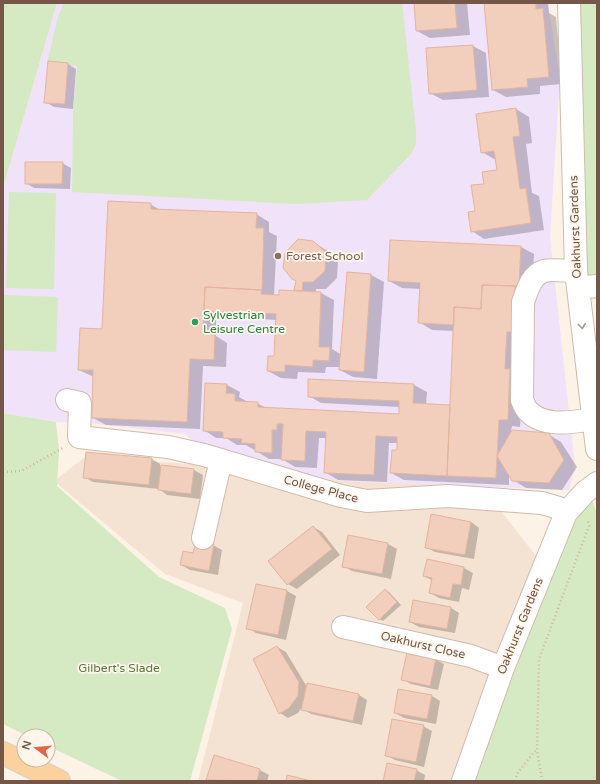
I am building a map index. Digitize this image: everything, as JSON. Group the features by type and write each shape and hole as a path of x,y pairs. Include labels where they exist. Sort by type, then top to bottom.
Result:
{"main road":[{"path":"3,753 59,781"}],"street":[{"name":"Oakhurst Gardens","path":"569,3 584,281 597,449"},
{"path":"584,281 544,271 535,277 528,288 523,302 522,400 527,410 538,419 553,422 571,422 594,419"},
{"path":"67,400 80,403 81,438"},
{"name":"College Place","path":"81,438 168,447 221,460 341,496 367,501 448,496 542,503 559,508 566,514"},
{"path":"203,538 221,460"},
{"name":"Oakhurst Gardens","path":"463,781 503,668 566,514 591,488"},
{"name":"Oakhurst Close","path":"342,627 471,656 503,668"}],"path":[{"path":"3,472 21,471 70,444 78,446 81,438"},
{"path":"542,781 537,750 539,659 588,526 591,488"},
{"path":"515,781 518,772 537,750"}],"shaded area":[{"name":"Forest School","path":"57,3 548,3 560,77 550,237 575,468 569,490 342,481 268,469 194,442 185,434 89,423 56,422 3,413 3,188"},
{"path":"85,457 268,469 342,481 481,486 549,572 474,781 198,781 243,603 165,574 54,481"}],"green space":[{"path":"3,3 57,3 3,188"},
{"path":"64,3 402,3 416,131 416,144 411,154 367,200 297,204 72,192 73,115 77,66 47,63 58,17"},
{"path":"569,3 597,3 597,286 578,288"},
{"path":"9,192 56,193 54,289 6,288"},
{"path":"3,295 58,297 56,352 3,350"},
{"name":"Gilbert's Slade","path":"3,413 56,422 59,451 57,486 159,577 225,608 232,629 190,781 122,781 56,750 56,728 16,728 16,730 3,724"},
{"path":"591,498 597,513 597,781 474,781 486,740 573,523"}],"building":[{"path":"414,3 455,3 457,28 416,31"},
{"path":"484,3 536,3 536,9 543,8 549,77 527,79 528,87 492,90"},
{"path":"473,45 477,90 429,94 426,48"},
{"path":"48,61 68,63 65,104 44,103"},
{"path":"516,108 520,136 513,137 520,189 526,188 531,223 471,232 468,212 475,211 471,185 484,184 482,172 497,170 494,151 481,153 476,114"},
{"path":"25,162 63,162 62,184 25,184"},
{"name":"Forest School","path":"108,201 151,203 151,209 257,213 256,228 264,228 262,290 205,287 203,334 215,335 214,360 190,359 187,422 92,418 93,370 78,370 80,328 102,329"},
{"path":"298,239 313,241 326,252 325,271 313,282 303,282 302,291 294,290 296,281 292,279 283,268 285,253"},
{"path":"390,240 521,246 519,286 482,285 481,309 454,307 454,325 418,323 420,283 388,281"},
{"path":"347,272 371,274 364,372 339,370"},
{"path":"482,285 515,286 513,332 507,332 505,369 510,369 508,420 499,420 496,478 447,476 454,307 481,309"},
{"path":"205,287 262,290 261,294 279,295 279,290 321,292 319,347 330,347 329,361 313,360 313,367 285,365 285,372 267,371 268,356 274,356 276,314 204,311"},
{"path":"308,379 414,384 413,403 450,405 447,476 390,473 392,450 397,450 397,437 376,436 374,475 324,473 326,432 306,431 305,461 281,460 283,424 277,424 277,430 272,430 272,453 255,452 255,444 241,443 242,439 223,438 223,432 203,431 205,383 227,384 226,393 235,394 235,401 258,402 258,407 399,414 399,401 308,397"},
{"path":"512,430 549,433 564,460 549,483 512,481 497,456"},
{"path":"86,452 152,458 149,485 83,478"},
{"path":"161,465 194,469 191,494 158,490"},
{"path":"431,514 471,522 465,555 425,548"},
{"path":"313,526 332,549 287,585 268,561"},
{"path":"348,535 388,543 382,574 342,567"},
{"path":"196,541 214,544 209,571 180,565 183,551 193,553"},
{"path":"427,559 464,567 461,585 453,584 450,598 429,593 432,578 423,576"},
{"path":"256,584 287,590 278,635 246,629"},
{"path":"385,589 397,602 379,620 366,607"},
{"path":"413,600 451,607 447,629 409,622"},
{"path":"277,646 299,682 298,696 289,708 279,714 253,659"},
{"path":"407,652 436,658 430,686 401,680"},
{"path":"307,683 359,694 353,721 301,710"},
{"path":"398,689 432,695 427,719 394,713"},
{"path":"392,719 424,725 416,762 385,756"},
{"path":"214,755 260,769 257,781 206,780"},
{"path":"387,763 417,769 414,781 383,781"},
{"path":"287,775 311,781 286,781"}],"place":[{"name":"Forest School","path":"278,256"},
{"name":"Sylvestrian Leisure Centre","path":"195,322"}]}
